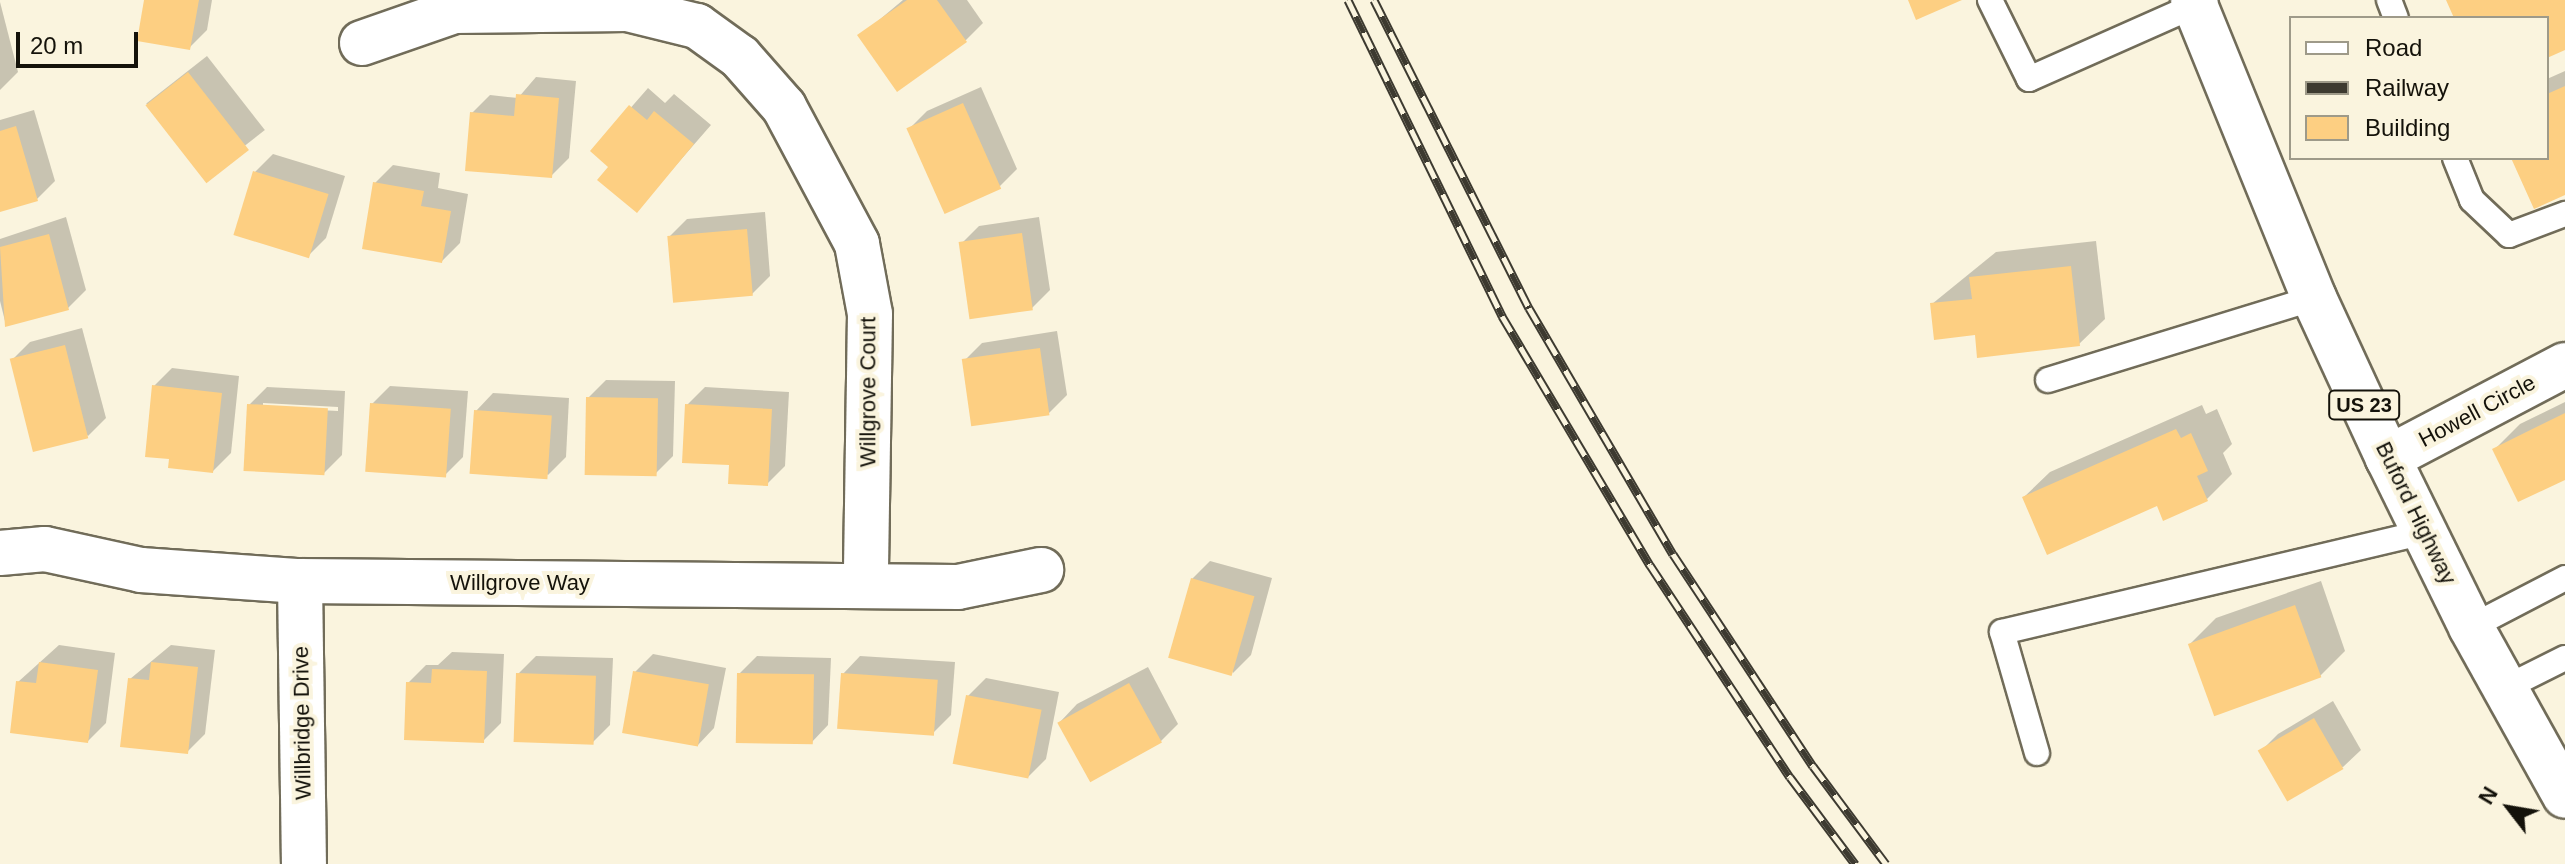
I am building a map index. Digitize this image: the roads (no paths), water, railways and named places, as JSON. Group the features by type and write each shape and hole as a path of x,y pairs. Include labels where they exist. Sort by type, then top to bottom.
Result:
{"street":[{"name":"Buford Highway","path":"2198,2 2314,298 2471,627 2565,796"},
{"name":"Willgrove Court","path":"362,43 454,11 627,9 697,26 740,57 784,107 857,244 870,314 866,583"},
{"name":"Howell Circle","path":"2388,458 2565,365"},
{"name":"Willgrove Way","path":"0,553 45,549 141,570 300,581 866,583 958,587 1041,570"},
{"name":"Willbridge Drive","path":"300,581 304,864"}],"lane":[{"path":"1990,0 2029,79 2198,2"},
{"path":"2456,160 2472,200 2509,235 2565,214"},
{"path":"2048,380 2314,298"},
{"path":"2037,753 2002,632 2425,532"},
{"path":"2471,627 2565,578"},
{"path":"2505,688 2565,658"}],"railway":[{"path":"1348,0 1502,316 1650,565 1790,777 1855,864"},
{"path":"1374,0 1529,308 1673,554 1813,766 1886,864"}]}
